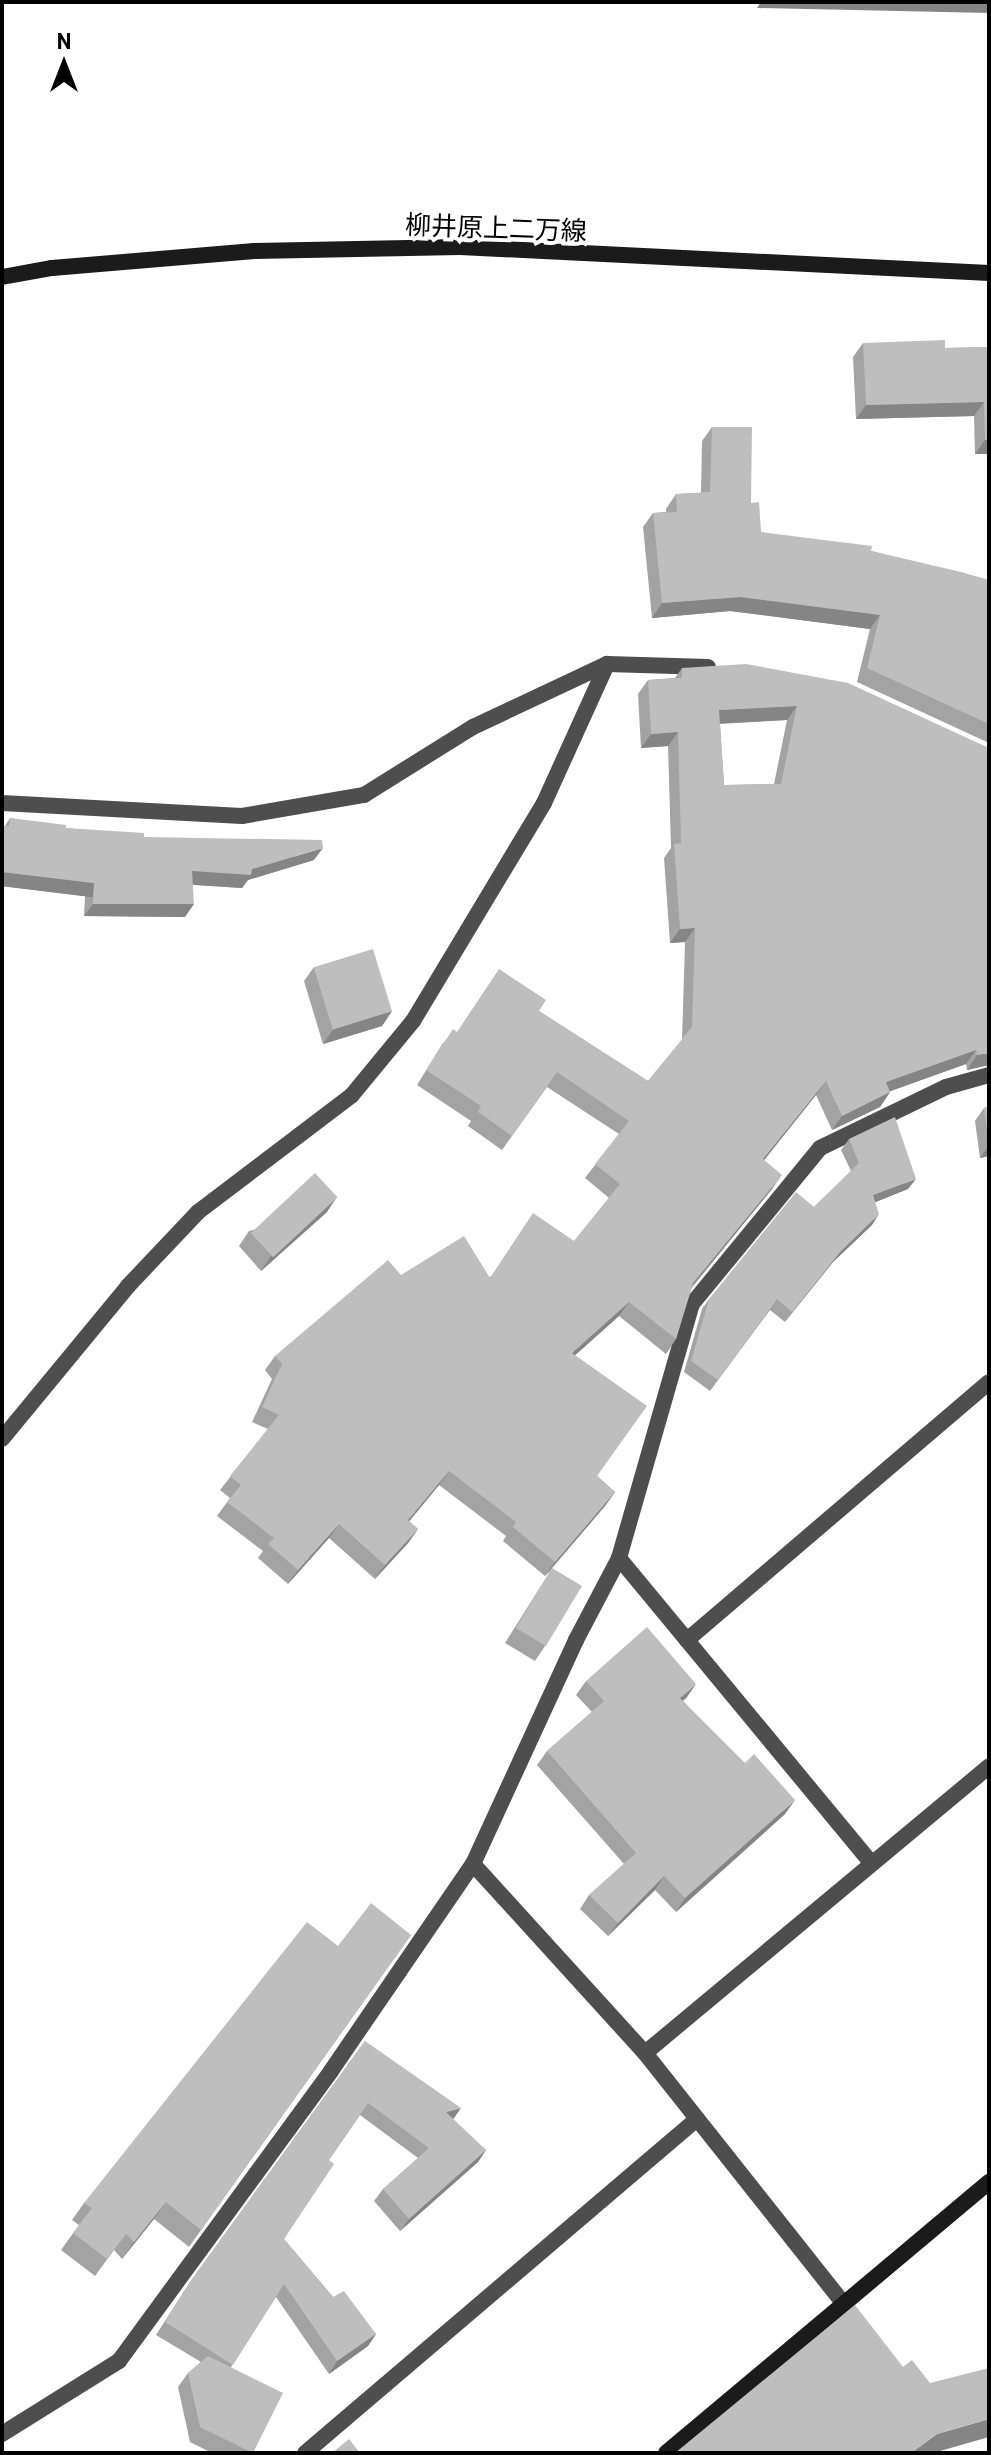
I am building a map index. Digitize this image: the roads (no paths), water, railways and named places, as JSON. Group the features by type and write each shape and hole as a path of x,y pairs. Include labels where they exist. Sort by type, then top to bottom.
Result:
{"main road":[{"name":"柳井原上二万線","path":"2,277 52,268 254,251 460,247 989,273"},
{"path":"666,2453 989,2182"}],"street":[{"path":"2,1439 128,1286 198,1212 352,1095 413,1021 544,803 607,664"},
{"path":"2,803 242,816 364,795 473,727 607,664 718,667"},
{"path":"2,2434 119,2361 331,2071 473,1864 576,1640 619,1558 692,1304 820,1148 946,1087 989,1075"},
{"path":"687,1640 989,1382"},
{"path":"619,1558 871,1863"},
{"path":"645,2053 989,1766"},
{"path":"473,1864 645,2053 844,2304"},
{"path":"305,2453 697,2119"}]}
